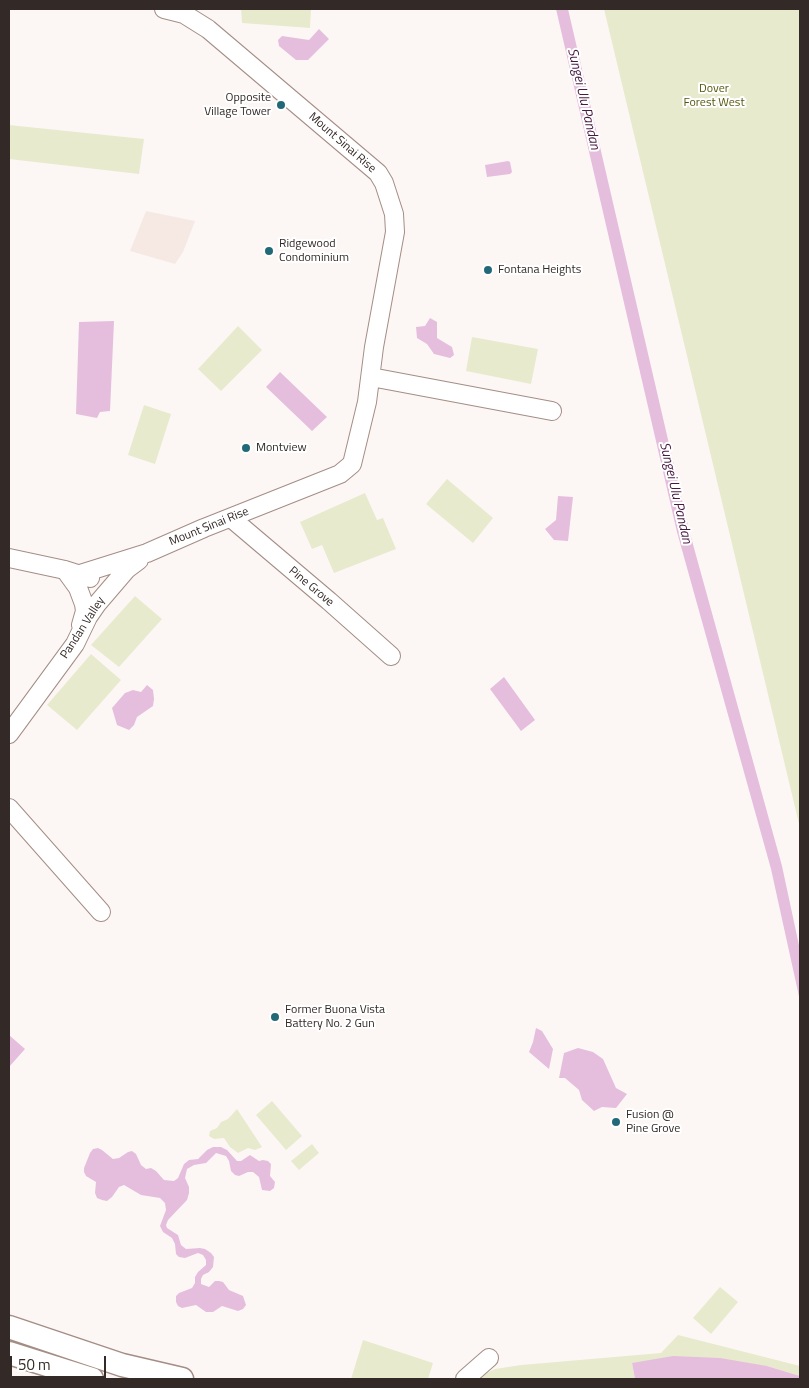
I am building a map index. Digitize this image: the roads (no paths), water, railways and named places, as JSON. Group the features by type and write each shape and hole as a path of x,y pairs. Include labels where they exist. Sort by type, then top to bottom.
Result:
{"main road":[{"path":"9,1327 122,1365 182,1379"},
{"path":"9,1353 92,1379"}],"street":[{"name":"Mount Sinai Rise","path":"147,553 204,528 340,474 352,464 371,377 395,232 394,214 384,184 378,173 208,29 184,14 164,9"},
{"path":"371,377 552,411"},
{"name":"Pine Grove","path":"231,518 391,656"},
{"path":"73,572 147,553"},
{"name":"Pandan Valley","path":"9,734 75,644 88,617 112,584 126,569 147,553"},
{"path":"9,558 73,572 112,584"},
{"path":"73,572 85,611 75,644"},
{"path":"9,808 102,912"},
{"path":"465,1379 489,1358"}],"water":[{"name":"Sungei Ulu Pandan","path":"556,9 568,9 689,530 782,866 800,950 800,1001 771,869 677,532"},
{"path":"319,29 329,39 308,60 296,60 279,46 278,40 282,36 309,40"},
{"path":"510,162 512,172 510,174 487,177 485,165"},
{"path":"430,318 437,322 437,338 452,347 454,355 450,358 434,354 427,344 417,338 416,327 425,326"},
{"path":"114,321 110,411 100,412 97,418 76,414 79,322"},
{"path":"280,372 327,417 312,431 266,387"},
{"path":"558,496 573,497 568,541 554,540 545,529 556,520"},
{"path":"504,677 535,720 521,731 490,689"},
{"path":"147,685 153,690 153,706 137,717 134,725 129,730 117,725 112,708 125,693 133,690 141,692"},
{"path":"536,1028 542,1031 553,1049 549,1069 529,1052"},
{"path":"9,1035 25,1049 9,1067"},
{"path":"578,1048 593,1052 603,1059 616,1088 627,1094 616,1108 602,1107 594,1111 582,1100 579,1090 565,1078 559,1078 564,1053"},
{"path":"213,1147 221,1147 227,1150 237,1161 241,1161 250,1155 259,1161 268,1161 271,1164 270,1176 275,1182 274,1188 270,1191 262,1190 259,1177 253,1172 239,1176 235,1175 231,1171 226,1156 216,1153 206,1163 194,1165 187,1169 185,1178 189,1187 189,1193 187,1200 168,1220 166,1225 167,1228 178,1235 181,1245 186,1249 200,1248 211,1253 214,1257 213,1267 203,1275 201,1284 209,1287 215,1281 223,1282 229,1290 243,1296 246,1305 238,1311 222,1306 213,1312 206,1312 196,1305 182,1308 178,1306 176,1296 192,1288 198,1272 206,1265 203,1255 198,1253 185,1258 179,1257 176,1254 172,1238 163,1232 160,1226 166,1210 165,1203 160,1198 141,1195 124,1185 119,1187 107,1201 102,1200 97,1198 95,1193 96,1182 86,1176 84,1172 93,1149 98,1148 102,1150 113,1159 132,1151 146,1169 151,1168 156,1171 164,1180 174,1181 178,1178 184,1164 189,1160 198,1159"},
{"path":"673,1356 720,1358 767,1366 800,1376 800,1379 635,1379 632,1363"}],"place":[{"name":"Opposite Village Tower","path":"281,105"},
{"name":"Ridgewood Condominium","path":"269,251"},
{"name":"Fontana Heights","path":"488,270"},
{"name":"Montview","path":"246,448"},
{"name":"Former Buona Vista Battery No. 2 Gun","path":"275,1017"},
{"name":"Fusion @ Pine Grove","path":"616,1122"}],"park label":[{"name":"Dover Forest West","path":"714,96"}]}
